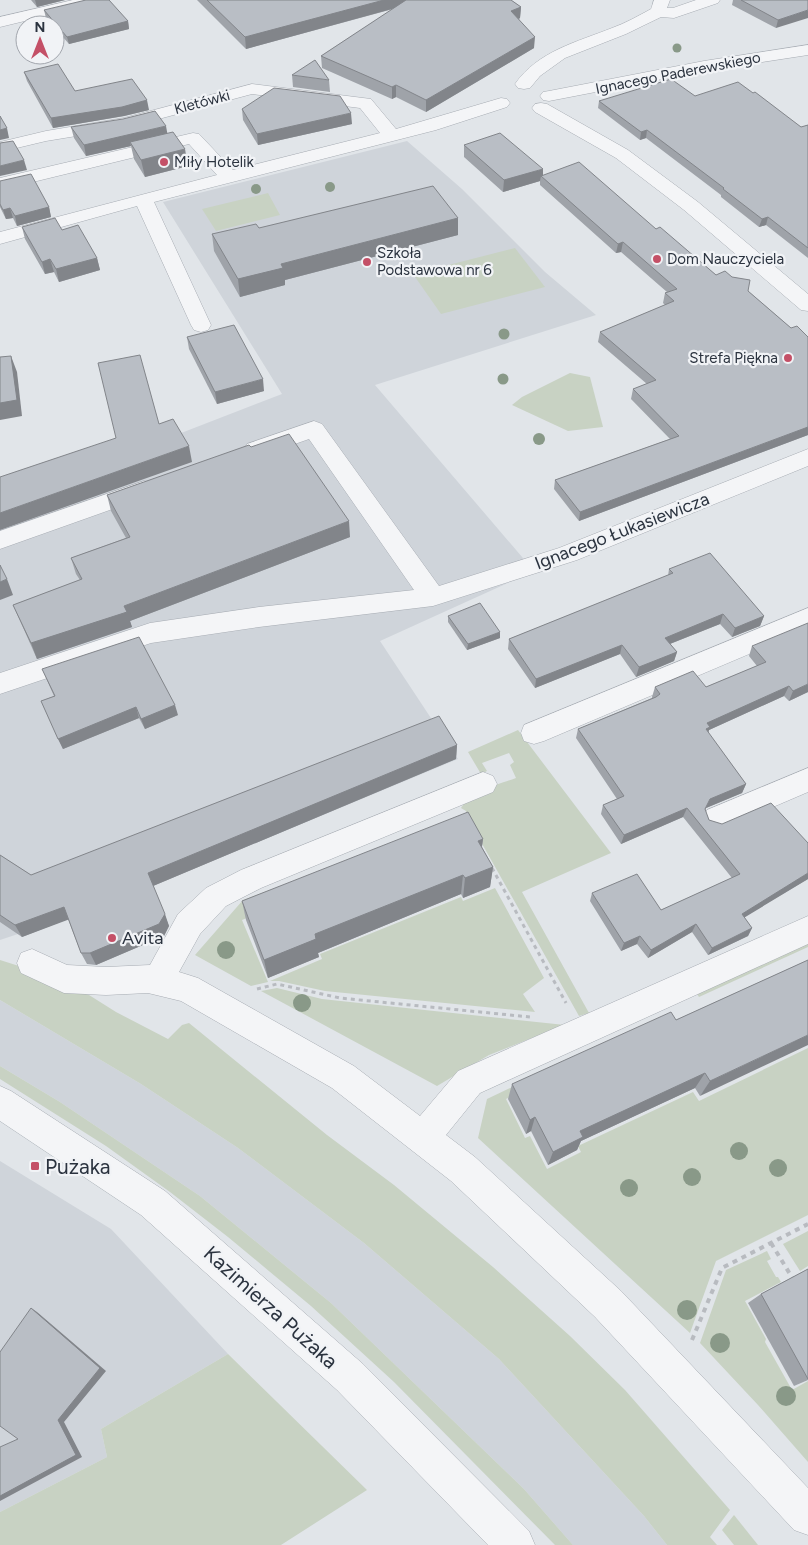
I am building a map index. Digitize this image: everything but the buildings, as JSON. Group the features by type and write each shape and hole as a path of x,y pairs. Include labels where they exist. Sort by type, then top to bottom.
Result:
{"street":[{"path":"0,22 93,0"},
{"path":"521,98 534,72 554,58 634,25 660,6 674,13 712,0"},
{"name":"Ignacego Paderewskiego","path":"521,98 808,50"},
{"name":"Kletówki","path":"0,147 46,136 125,123 252,89 365,103 392,136"},
{"path":"0,238 143,199 392,136 521,98 622,154 691,206 808,305"},
{"path":"0,184 193,138 229,177"},
{"path":"143,199 200,325"},
{"path":"231,458 314,429 433,598"},
{"name":"Ignacego Łukasiewicza","path":"0,684 150,633 259,617 433,598 568,554 808,457"},
{"path":"0,540 166,481"},
{"path":"534,732 808,618"},
{"path":"717,819 808,780"},
{"path":"157,981 189,924 216,897 251,879 483,784"},
{"path":"423,1138 469,1082 808,930"},
{"path":"32,964 64,979 106,981 148,979 187,988 343,1077 463,1169 608,1304 808,1516"},
{"name":"Kazimierza Pużaka","path":"0,1102 153,1203 350,1377 515,1545"}],"path":[{"path":"490,864 571,1012"},
{"path":"250,992 260,987 277,984 340,998 532,1018"},
{"path":"689,1347 722,1268 808,1224"},
{"path":"771,1243 793,1279"}],"shaded area":[{"path":"407,141 462,189 545,272 596,315 375,385 534,571 380,641 458,759 111,903 0,940 0,494 176,435 282,394 163,202"},
{"path":"0,1000 141,1084 238,1148 364,1243 499,1359 644,1516 667,1545 573,1545 524,1489 331,1303 200,1196 60,1102 0,1066"},
{"path":"0,1161 111,1229 228,1354 101,1429 107,1457 0,1512"}],"green space":[{"path":"268,193 280,215 216,231 202,209"},
{"path":"515,248 545,287 441,314 413,274"},
{"path":"570,373 590,377 603,427 568,431 512,405 522,397"},
{"path":"518,730 611,853 522,892 589,1013 579,1016 467,817 466,811 461,808 479,792 516,778 510,765 514,762 509,753 482,763 487,771 481,774 468,752"},
{"path":"495,888 544,978 523,994 535,1012 325,991 279,981 270,981 322,959 320,954 461,897 463,901"},
{"path":"270,890 276,906 242,920 268,982 251,986 195,955 243,900"},
{"path":"808,934 808,947 699,997 693,988"},
{"path":"0,960 22,967 45,979 89,995 116,1012 168,1039 182,1025 189,1023 327,1135 394,1185 493,1267 570,1336 625,1390 730,1510 710,1537 717,1545 667,1545 644,1516 499,1359 364,1243 238,1148 141,1084 0,1000"},
{"path":"277,988 322,999 565,1025 489,1055 437,1086 261,991"},
{"path":"808,1048 808,1215 716,1261 690,1333 478,1138 487,1099 537,1075 540,1083 506,1099 525,1138 530,1136 547,1169 581,1152 578,1146 693,1092 699,1101"},
{"path":"0,1066 60,1102 200,1196 331,1303 524,1489 573,1545 555,1545 394,1382 311,1306 170,1192 106,1146 0,1079"},
{"path":"808,1231 808,1266 800,1271 783,1244"},
{"path":"767,1251 771,1259 767,1261 781,1282 745,1301 792,1390 808,1381 808,1462 700,1343 726,1270"},
{"path":"228,1354 367,1490 281,1545 0,1545 0,1512 107,1457 101,1429"},
{"path":"734,1515 758,1545 734,1545 722,1530"}],"place":[{"name":"Miły Hotelik","path":"164,162"},
{"name":"Dom Nauczyciela","path":"657,259"},
{"name":"Szkoła Podstawowa nr 6","path":"367,262"},
{"name":"Strefa Piękna","path":"788,358"},
{"name":"Avita","path":"112,938"},
{"name":"Pużaka","path":"35,1166"}]}
